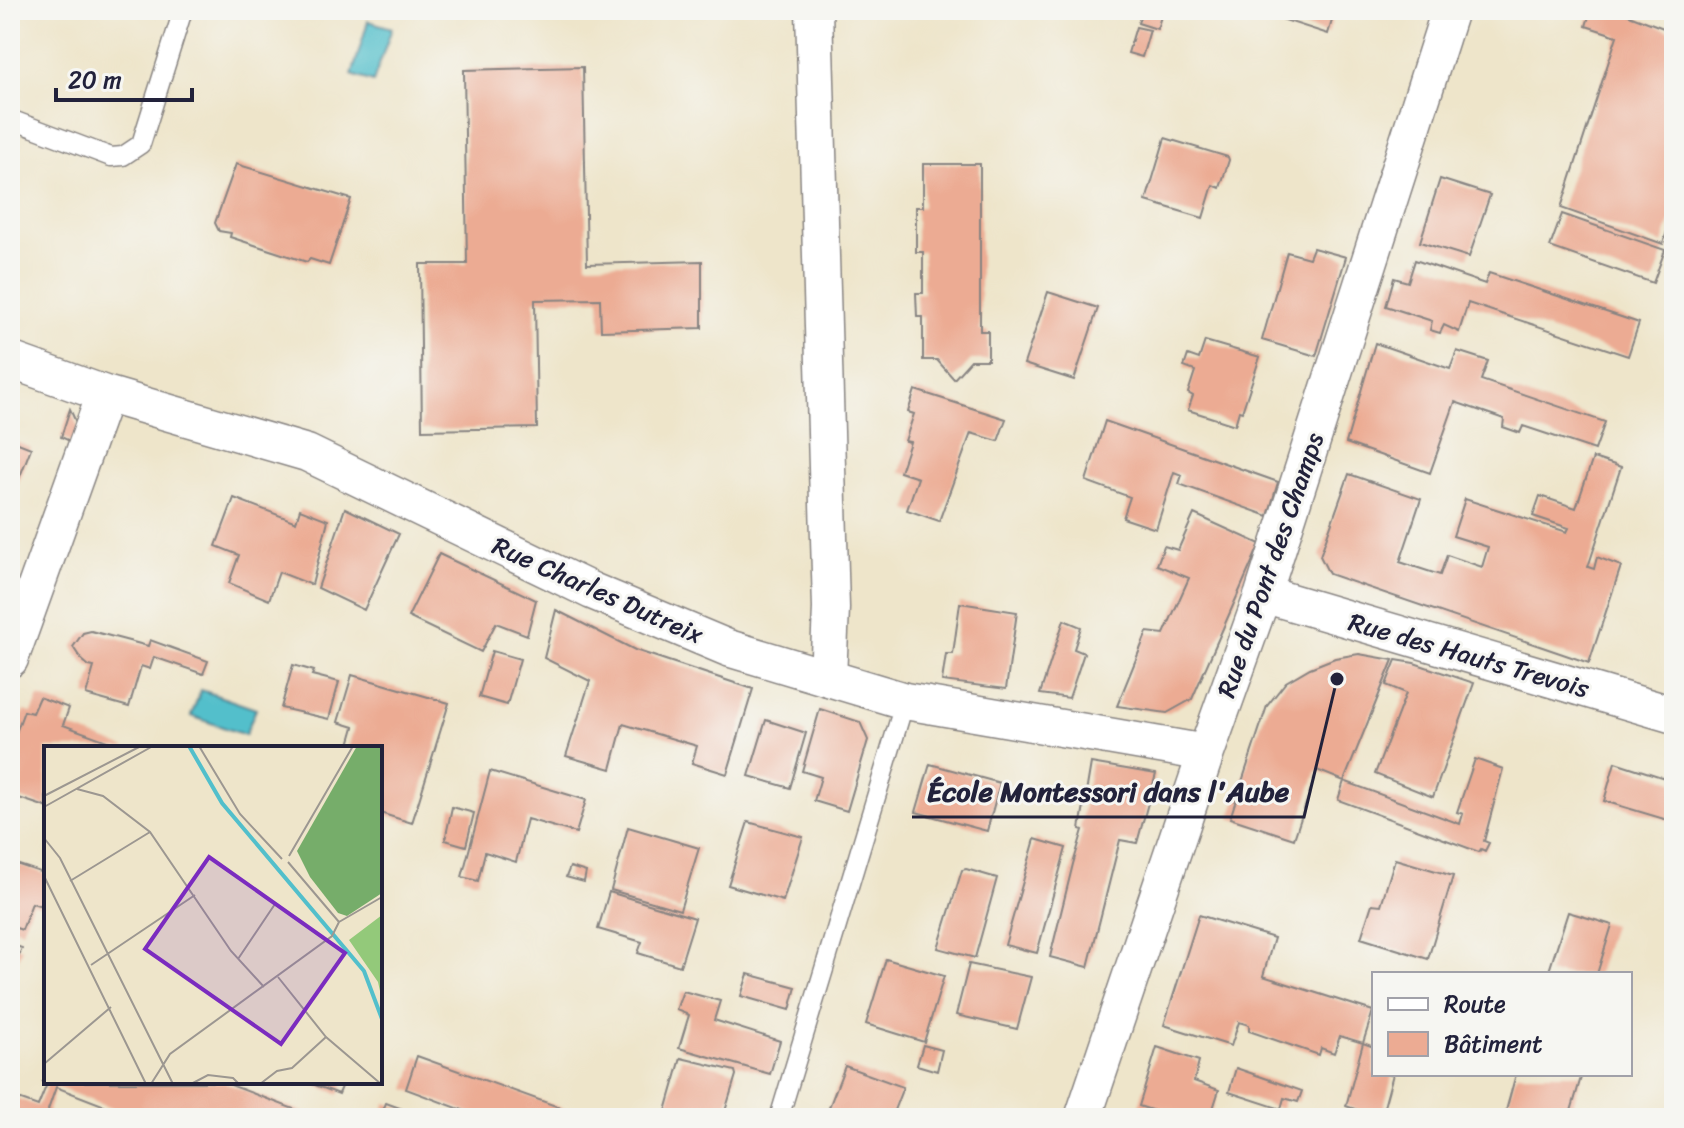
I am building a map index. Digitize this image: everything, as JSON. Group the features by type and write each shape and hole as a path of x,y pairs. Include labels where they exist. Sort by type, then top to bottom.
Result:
{"street":[{"path":"814,10 831,608 828,678"},
{"name":"Rue du Pont des Champs","path":"1083,1118 1263,594 1450,10"},
{"name":"Rue Charles Dutreix","path":"10,360 105,394 307,453 592,591 728,648 905,701 1206,753"},
{"path":"10,659 105,394"},
{"name":"Rue des Hauts Trevois","path":"1263,594 1674,715"}],"lane":[{"path":"10,119 111,157 123,156 141,144 183,10"},
{"path":"779,1118 905,701"}],"water":[{"path":"368,21 392,28 373,82 352,75"},
{"path":"201,690 256,709 245,735 191,716"}],"building":[{"path":"1142,10 1163,10 1157,29 1138,23"},
{"path":"1271,10 1335,10 1328,34 1269,15"},
{"path":"1591,10 1616,10 1674,32 1674,209 1663,244 1561,208 1617,36 1586,26"},
{"path":"1136,27 1150,30 1142,57 1128,53"},
{"path":"583,67 587,264 702,261 702,328 601,331 600,299 535,300 537,428 422,430 420,264 467,264 464,70"},
{"path":"1165,138 1228,157 1220,188 1213,185 1203,218 1146,201"},
{"path":"236,164 351,199 329,265 310,259 307,262 219,231 215,223"},
{"path":"923,164 980,164 980,331 988,331 988,360 971,360 954,379 937,360 923,360 923,317 917,317 916,293 923,293 923,252 916,252 916,207 923,207"},
{"path":"1440,179 1490,195 1469,257 1420,242"},
{"path":"1562,214 1665,250 1653,283 1550,247"},
{"path":"1313,248 1346,257 1316,356 1262,340 1287,252 1309,258"},
{"path":"1415,260 1485,284 1489,273 1639,323 1628,356 1468,303 1459,332 1444,325 1440,333 1430,330 1432,321 1386,306 1394,278 1408,282"},
{"path":"1048,292 1098,308 1074,380 1024,364"},
{"path":"1205,341 1260,357 1235,425 1188,410 1193,396 1188,393 1195,371 1184,367 1188,355 1199,359"},
{"path":"1375,343 1450,369 1457,351 1488,361 1481,380 1605,422 1595,450 1523,426 1520,433 1503,427 1504,419 1455,402 1430,473 1346,443"},
{"path":"915,390 1006,419 998,441 971,433 939,521 907,510 918,478 900,472 910,442 905,441 914,414 908,412"},
{"path":"70,409 79,429 74,443 61,437"},
{"path":"1105,421 1278,482 1268,516 1179,484 1182,475 1174,472 1156,529 1123,518 1130,497 1086,481"},
{"path":"13,441 31,448 10,502 10,448"},
{"path":"1593,458 1621,467 1588,567 1594,569 1597,557 1621,566 1589,663 1329,574 1320,556 1349,474 1421,499 1400,562 1440,575 1447,555 1482,567 1488,547 1453,536 1465,499 1567,532 1569,528 1533,516 1540,496 1576,508"},
{"path":"234,498 296,522 300,509 328,520 312,585 279,572 269,600 229,583 239,555 216,546"},
{"path":"345,508 399,534 364,610 318,588"},
{"path":"1194,514 1260,544 1192,699 1167,713 1117,706 1147,632 1164,634 1189,578 1157,565 1164,546 1178,550"},
{"path":"439,554 536,600 527,635 496,623 481,652 408,617"},
{"path":"960,603 1017,612 1006,689 942,681 946,654 953,654"},
{"path":"556,610 635,650 753,689 727,774 692,763 697,746 623,724 611,769 566,756 590,681 544,658"},
{"path":"1064,620 1081,627 1074,649 1084,653 1069,698 1040,694"},
{"path":"91,631 148,646 150,640 208,661 203,674 154,657 150,669 141,666 129,707 86,695 94,667 81,659 73,647 83,633"},
{"path":"492,651 520,659 507,705 479,697"},
{"path":"1359,654 1393,660 1344,781 1317,770 1294,839 1230,818 1267,706 1286,682 1310,668 1335,658"},
{"path":"1396,660 1474,683 1433,797 1375,774 1406,693 1386,685"},
{"path":"293,665 314,671 312,675 339,682 329,719 281,708"},
{"path":"352,675 449,703 412,823 382,814 382,746 349,746 354,727 338,722"},
{"path":"39,697 69,708 63,725 121,746 44,746 44,806 10,795 10,749 24,711 32,713"},
{"path":"820,709 860,722 868,740 847,811 814,801 821,777 802,771"},
{"path":"766,720 806,733 790,788 749,776"},
{"path":"1475,759 1503,769 1484,841 1489,843 1485,851 1481,849 1479,852 1338,800 1344,781 1460,824 1463,814 1457,812"},
{"path":"1615,762 1674,781 1674,822 1604,801"},
{"path":"1091,763 1156,774 1137,843 1120,840 1088,967 1050,957 1083,830 1080,829"},
{"path":"930,764 1000,783 987,831 916,812"},
{"path":"490,771 586,800 576,833 527,819 516,862 485,852 478,881 462,877"},
{"path":"452,807 474,813 466,846 445,840"},
{"path":"748,822 803,837 783,901 728,885"},
{"path":"628,827 699,848 680,910 611,890"},
{"path":"1035,839 1066,848 1037,953 1005,945"},
{"path":"1395,859 1453,876 1428,959 1361,938 1372,904 1381,905"},
{"path":"10,862 44,873 44,900 42,906 32,903 22,930 10,926"},
{"path":"570,867 586,872 584,882 566,877"},
{"path":"962,870 997,878 975,958 938,948"},
{"path":"609,892 695,918 680,966 638,953 642,942 598,929"},
{"path":"1568,912 1612,925 1598,972 1549,972"},
{"path":"1199,915 1274,938 1263,976 1372,1011 1363,1043 1340,1036 1334,1053 1321,1048 1319,1055 1249,1031 1249,1025 1239,1022 1231,1046 1164,1025"},
{"path":"10,944 22,948 10,978"},
{"path":"886,959 944,976 924,1042 866,1024"},
{"path":"969,964 1031,977 1017,1029 956,1015"},
{"path":"748,974 796,987 790,1010 741,996"},
{"path":"683,991 720,1001 714,1020 780,1041 770,1074 679,1048 689,1015 676,1010"},
{"path":"1363,1043 1372,1046 1372,1076 1392,1076 1381,1118 1346,1106"},
{"path":"923,1045 942,1050 937,1071 917,1065"},
{"path":"1157,1047 1199,1061 1194,1081 1219,1090 1210,1118 1176,1118 1139,1106"},
{"path":"417,1056 589,1118 484,1118 406,1089"},
{"path":"681,1058 735,1071 723,1118 664,1118"},
{"path":"845,1066 903,1087 891,1118 825,1118"},
{"path":"1236,1068 1302,1091 1298,1102 1284,1098 1281,1109 1229,1092"},
{"path":"1515,1076 1581,1076 1569,1118 1504,1118"},
{"path":"47,1084 228,1084 307,1114 306,1118 136,1118 56,1087 46,1118 10,1118 10,1096 38,1106"},
{"path":"312,1084 343,1084 339,1094"},
{"path":"386,1103 427,1118 380,1118"}],"place":[{"name":"École Montessori dans l'Aube","path":"1337,679"}]}
